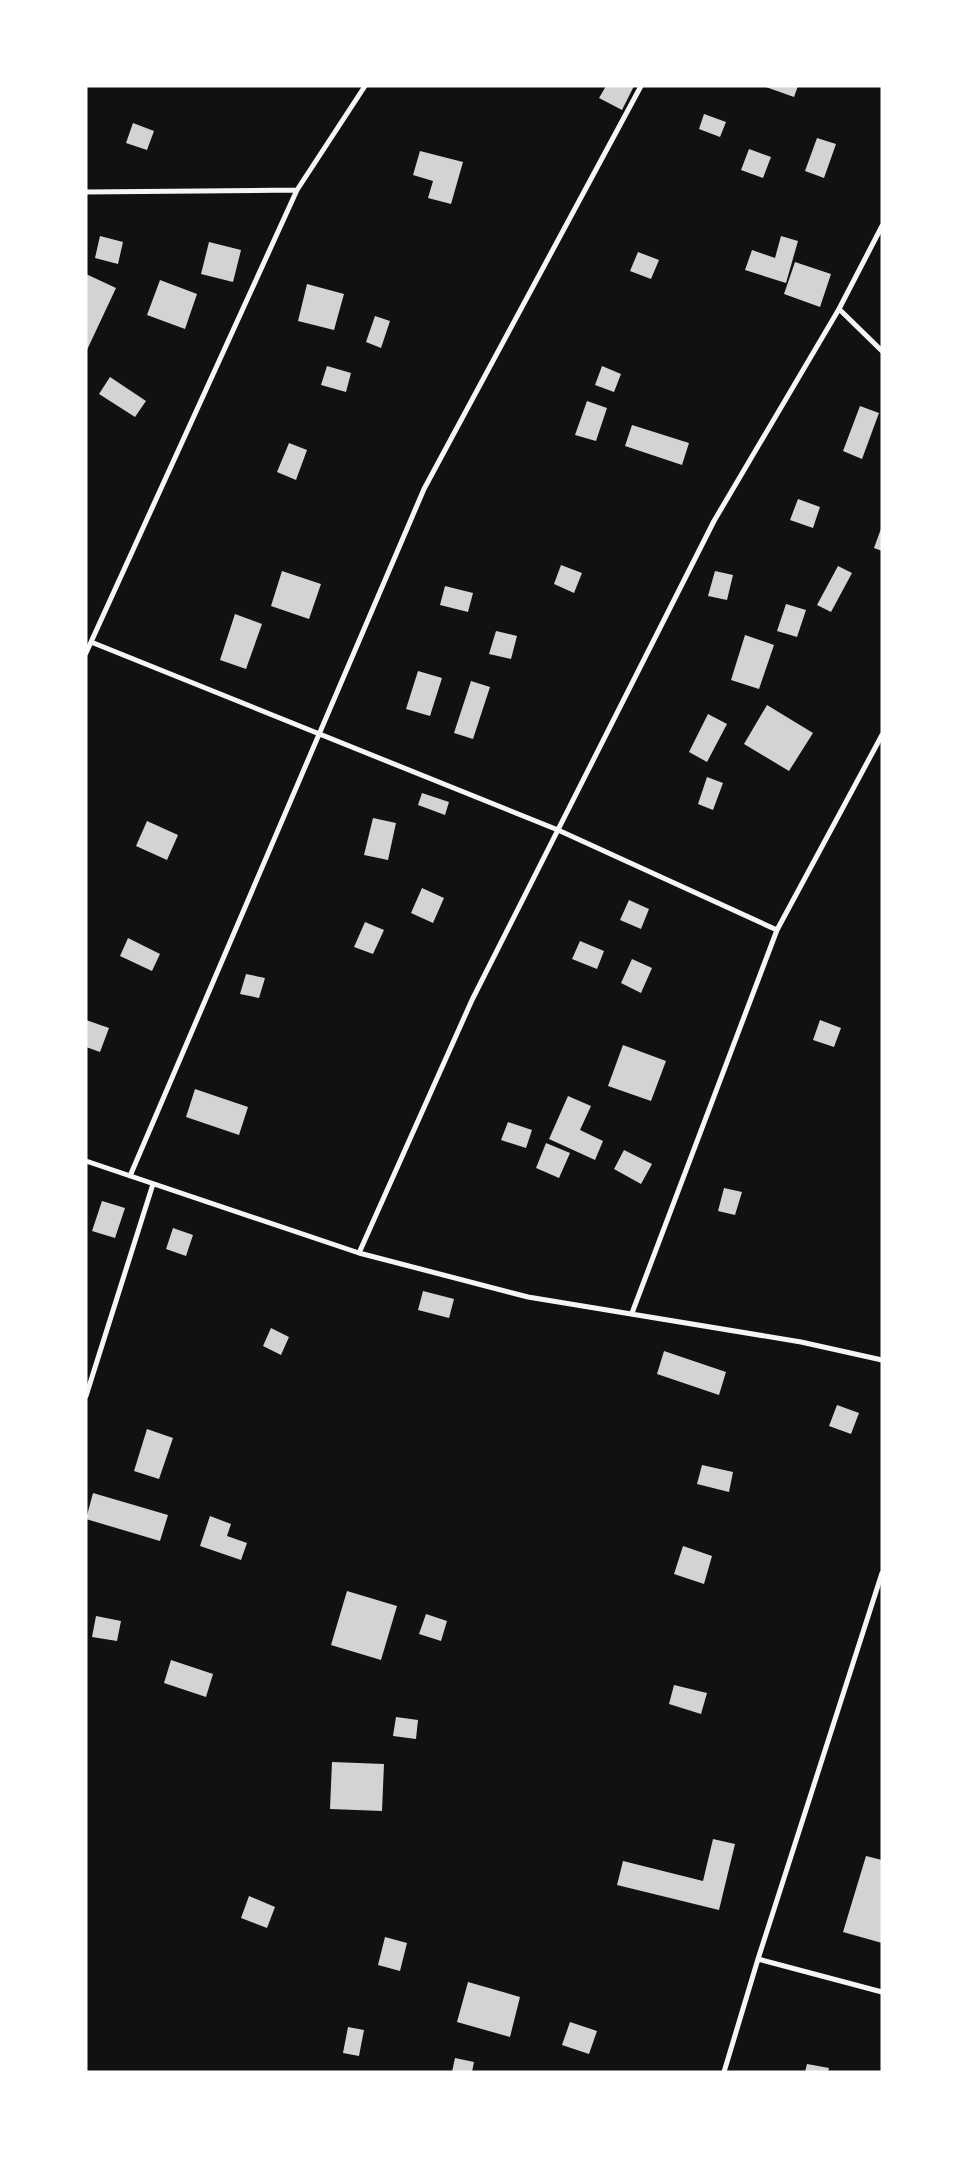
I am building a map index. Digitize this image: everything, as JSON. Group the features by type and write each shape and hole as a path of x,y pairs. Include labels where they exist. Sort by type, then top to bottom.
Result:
{"street":[{"path":"86,653 297,190 365,86"},
{"path":"130,1176 424,489 641,86"},
{"path":"86,192 297,190"},
{"path":"359,1253 472,1000 714,521 838,309 882,226"},
{"path":"838,309 882,351"},
{"path":"91,642 558,830 776,930"},
{"path":"632,1312 776,930 882,735"},
{"path":"86,1161 359,1253 528,1297 632,1312 801,1342 882,1360"},
{"path":"86,1396 153,1184"},
{"path":"724,2072 882,1573"},
{"path":"758,1960 882,1992"}],"building":[{"path":"606,86 634,86 622,110 599,98"},
{"path":"763,86 798,86 794,97"},
{"path":"704,114 726,122 720,137 699,129"},
{"path":"133,123 154,131 147,150 126,143"},
{"path":"817,138 836,144 824,178 805,171"},
{"path":"749,149 771,157 763,178 741,170"},
{"path":"420,151 463,162 451,204 428,198 433,181 413,175"},
{"path":"100,236 123,242 118,264 95,258"},
{"path":"781,236 798,241 786,283 745,270 752,250 775,258"},
{"path":"209,242 241,250 233,282 201,274"},
{"path":"638,252 659,260 651,279 630,271"},
{"path":"795,262 831,274 820,307 784,294"},
{"path":"86,274 116,288 86,352"},
{"path":"160,280 197,294 185,329 147,315"},
{"path":"307,284 344,294 334,330 298,321"},
{"path":"375,316 390,321 381,348 366,342"},
{"path":"327,366 351,373 346,392 321,385"},
{"path":"602,366 621,374 614,392 595,385"},
{"path":"110,377 146,401 135,417 99,394"},
{"path":"587,401 607,408 596,441 575,435"},
{"path":"860,406 879,413 862,459 843,451"},
{"path":"632,425 689,443 682,465 625,446"},
{"path":"289,443 307,450 296,480 277,472"},
{"path":"798,499 820,507 813,528 790,520"},
{"path":"882,526 882,551 874,548"},
{"path":"561,565 582,573 574,593 554,584"},
{"path":"838,566 852,573 831,612 817,605"},
{"path":"282,571 321,584 309,619 271,606"},
{"path":"715,571 733,575 727,600 708,596"},
{"path":"445,586 473,593 468,612 440,605"},
{"path":"786,604 806,610 797,637 777,631"},
{"path":"235,614 262,624 246,669 220,660"},
{"path":"496,631 517,636 511,659 489,654"},
{"path":"745,635 774,645 759,689 731,680"},
{"path":"418,671 442,678 430,716 406,709"},
{"path":"471,681 490,687 473,739 454,733"},
{"path":"767,705 813,733 789,771 744,744"},
{"path":"708,714 727,724 707,762 689,752"},
{"path":"707,777 723,783 713,810 698,804"},
{"path":"422,793 449,802 445,815 418,805"},
{"path":"373,818 396,823 388,860 364,855"},
{"path":"147,821 178,835 167,860 136,846"},
{"path":"422,888 444,898 433,923 411,913"},
{"path":"629,900 649,909 641,929 620,920"},
{"path":"365,922 384,930 373,954 354,947"},
{"path":"128,938 160,954 152,971 120,956"},
{"path":"580,941 604,951 597,969 572,959"},
{"path":"632,959 652,968 641,993 621,983"},
{"path":"246,974 265,978 259,998 240,994"},
{"path":"86,1020 109,1028 100,1052 86,1047"},
{"path":"820,1020 841,1028 834,1047 813,1040"},
{"path":"623,1045 666,1061 651,1101 608,1086"},
{"path":"195,1089 248,1107 239,1135 186,1117"},
{"path":"568,1096 591,1106 580,1130 603,1141 595,1160 549,1139"},
{"path":"508,1122 532,1130 526,1148 501,1140"},
{"path":"546,1143 570,1153 559,1178 536,1168"},
{"path":"624,1150 652,1164 641,1184 614,1169"},
{"path":"724,1188 742,1192 735,1215 718,1211"},
{"path":"102,1201 125,1208 115,1238 92,1231"},
{"path":"173,1228 193,1235 186,1256 166,1249"},
{"path":"423,1291 454,1299 449,1318 418,1310"},
{"path":"271,1328 289,1337 281,1355 263,1346"},
{"path":"664,1351 726,1372 719,1395 657,1374"},
{"path":"837,1405 859,1413 851,1434 829,1426"},
{"path":"147,1429 173,1438 159,1479 134,1471"},
{"path":"702,1465 733,1472 729,1492 697,1484"},
{"path":"93,1493 168,1515 160,1541 86,1519"},
{"path":"210,1516 231,1524 227,1536 247,1543 241,1560 200,1546"},
{"path":"683,1546 712,1556 704,1584 674,1574"},
{"path":"347,1591 397,1606 381,1660 331,1645"},
{"path":"426,1614 447,1621 441,1641 419,1634"},
{"path":"96,1616 121,1621 117,1641 92,1637"},
{"path":"171,1660 213,1674 206,1697 164,1683"},
{"path":"674,1685 707,1693 701,1714 669,1704"},
{"path":"396,1717 418,1720 416,1739 393,1736"},
{"path":"332,1762 384,1764 382,1811 330,1809"},
{"path":"713,1839 735,1844 719,1910 617,1885 623,1861 703,1881"},
{"path":"866,1856 882,1860 882,1943 843,1932"},
{"path":"249,1896 275,1907 267,1928 241,1918"},
{"path":"385,1937 407,1943 400,1971 378,1965"},
{"path":"468,1982 520,1997 510,2037 457,2022"},
{"path":"570,2022 597,2031 589,2054 562,2045"},
{"path":"348,2027 364,2030 359,2056 343,2053"},
{"path":"455,2058 474,2062 472,2072 452,2072"},
{"path":"807,2064 829,2068 828,2072 805,2072"}]}
